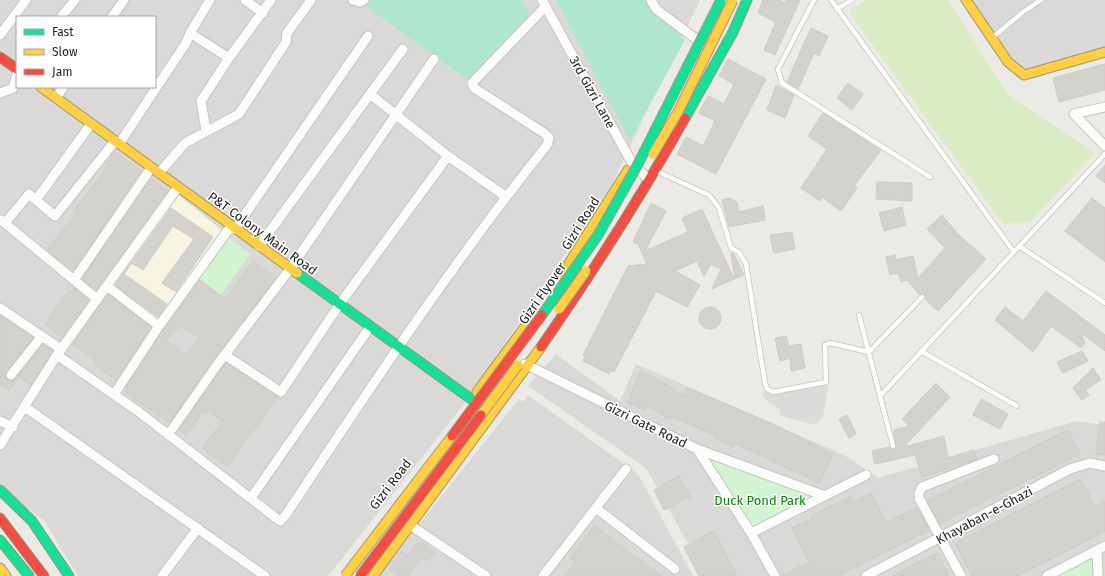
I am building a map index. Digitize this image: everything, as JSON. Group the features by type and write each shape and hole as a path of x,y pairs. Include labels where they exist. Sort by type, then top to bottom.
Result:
{"main road":[{"name":"Gizri Road","path":"338,576 508,351 569,264 632,163 696,39 714,0"},
{"name":"Gizri Flyover","path":"345,576 522,343 598,235 641,159 721,0"},
{"name":"Gizri Flyover","path":"360,576 572,291 615,224 678,112 733,0"},
{"path":"373,576 528,366 591,274 655,170 733,32 747,0"},
{"path":"966,0 1008,62 1024,75 1105,52"},
{"path":"0,57 16,69"},
{"name":"P&T Colony Main Road","path":"42,88 339,305 471,399"},
{"path":"0,490 32,521 69,576"},
{"path":"0,518 44,576"},
{"path":"0,540 29,576"},
{"path":"0,568 6,576"}],"street":[{"path":"0,35 26,0"},
{"path":"62,16 75,0"},
{"path":"113,16 124,0"},
{"path":"156,86 186,43 190,33 210,0"},
{"path":"245,0 262,13"},
{"path":"206,131 201,101 229,58 271,0"},
{"path":"159,174 185,143 239,114 286,42 287,33 311,0"},
{"path":"353,0 360,2 364,0"},
{"path":"651,0 656,9 696,39"},
{"path":"0,319 3,310 42,336 59,352 115,393 280,520 285,516 397,347 506,196 547,145 549,138 544,133 474,88 472,83 544,3"},
{"name":"3rd Gizri Lane","path":"544,3 632,163 649,180"},
{"path":"190,33 229,58"},
{"path":"115,393 159,326 233,228 368,36"},
{"path":"259,246 403,49"},
{"path":"168,435 225,355 290,269 434,59"},
{"path":"0,93 13,88 16,78"},
{"path":"56,98 62,88"},
{"path":"97,299 2,221 29,194 56,216 117,143 155,88"},
{"path":"370,94 395,116 448,156 506,196"},
{"path":"1105,107 1074,114 1105,146"},
{"path":"36,200 91,124"},
{"path":"225,355 280,392 339,305 448,156"},
{"path":"74,280 151,168"},
{"path":"0,445 59,352 178,187"},
{"path":"107,286 159,326"},
{"path":"251,498 370,327"},
{"path":"11,375 42,336"},
{"name":"Gizri Gate Road","path":"508,351 528,366 697,449 751,533 775,576"},
{"path":"25,407 265,576"},
{"path":"0,421 12,427"},
{"path":"697,449 825,496"},
{"path":"961,576 919,498 920,491 922,487 994,459"},
{"name":"Khayaban-e-Ghazi","path":"866,576 1070,469 1090,463 1105,466"},
{"path":"543,576 626,469"},
{"path":"751,533 866,475"},
{"path":"596,509 675,569"},
{"path":"410,524 486,576"},
{"path":"162,576 198,528"},
{"path":"1047,576 1101,548"},
{"path":"1098,576 1101,548"}],"lane":[{"path":"814,0 778,69 782,83 930,177"},
{"path":"831,0 1014,252"},
{"path":"838,9 852,0"},
{"path":"992,38 1023,12 1041,0"},
{"path":"880,396 1105,154"},
{"path":"655,170 709,195 719,208 731,248 739,252 746,264 765,383 768,389 773,392 826,382 825,345 830,343 869,352"},
{"path":"1019,246 1105,303"},
{"path":"869,352 922,296"},
{"path":"859,314 893,446"},
{"path":"921,351 1017,406"}],"shaded area":[{"path":"0,0 700,0 611,186 464,404 328,576 78,576 44,520 0,489"},
{"path":"973,0 1105,0 1105,50 1019,72"},
{"path":"176,193 223,231 158,319 114,283"},
{"path":"556,354 620,401 636,364 844,455 878,478 1077,421 1105,425 1105,576 706,576 646,468 528,386"},
{"path":"826,382 828,389 823,416 816,425 780,416 780,410 767,401 762,394 767,389 773,392"},
{"path":"528,395 638,474 693,576 378,576 519,399 523,402"}],"green space":[{"path":"364,0 521,0 532,20 472,83 360,2"},
{"path":"556,0 647,0 651,8 685,40 630,141"},
{"path":"866,0 948,0 1009,96 1095,153 1031,221 1003,224 850,14 852,8"},
{"path":"229,238 250,254 221,295 199,279"},
{"name":"Duck Pond Park","path":"697,449 825,496 751,533"},
{"path":"1097,550 1099,576 1047,576"}],"building":[{"path":"763,0 779,0 785,3 786,0 800,0 775,55 764,50 776,22 758,13"},
{"path":"811,28 828,36 819,56 814,53 798,89 787,82"},
{"path":"728,59 766,79 716,174 677,154 686,137 703,146 715,121 699,113 708,96 724,104 734,84 719,76"},
{"path":"1105,64 1105,90 1059,102 1053,78"},
{"path":"848,83 863,94 852,110 837,98"},
{"path":"776,85 794,95 785,118 767,110"},
{"path":"823,113 881,150 854,186 857,188 841,211 822,197 820,201 801,188 827,149 808,136"},
{"path":"115,152 141,171 73,271 47,250 77,213 73,211 99,179"},
{"path":"1105,165 1105,183 1096,176"},
{"path":"151,178 168,191 96,290 82,279"},
{"path":"877,182 912,183 912,201 876,199"},
{"path":"730,198 737,202 739,212 763,206 765,220 729,227 722,200"},
{"path":"1092,198 1105,208 1105,262 1065,231"},
{"path":"651,203 666,211 645,251 688,232 682,218 702,209 734,279 712,289 721,269 711,264 704,276 697,261 675,271 700,285 687,307 656,291 614,372 611,370 609,374 583,361 585,356 583,355 628,266 647,264 638,244 633,242"},
{"path":"902,207 906,225 884,231 879,213"},
{"path":"171,208 213,237 176,292 162,283 194,239 173,226 143,270 132,263 124,274 167,304 158,317 115,285"},
{"path":"942,215 958,234 986,259 938,311 925,299 924,294 919,294 907,280 901,282 898,273 890,275 886,257 895,255 896,260 913,256 918,278 945,248 927,229"},
{"path":"792,232 795,249 774,253 770,235"},
{"path":"731,253 734,254 744,275 735,279"},
{"path":"253,261 276,278 212,362 169,423 126,393 128,389 126,387 164,329 200,280 225,299","holes":["182,326 199,337 186,355 167,340 176,328 179,329"]},
{"path":"74,288 89,300 62,337 45,325 69,290 72,292"},
{"path":"1046,291 1105,335 1105,351 1080,332 1085,343 1081,348 1051,326 1033,352 995,320 1005,307 1023,321"},
{"path":"108,294 151,327 116,380 94,364 96,361 73,344"},
{"path":"710,307 718,310 721,318 718,326 710,329 702,326 699,318 702,310"},
{"path":"0,315 33,338 6,372 5,377 8,380 13,381 16,379 43,344 53,351 31,385 19,377 9,390 0,384"},
{"path":"786,336 789,346 801,344 805,368 791,371 790,358 780,361 775,338"},
{"path":"1082,351 1088,361 1063,373 1057,362"},
{"path":"226,363 278,397 227,466 202,448 223,421 208,411 205,415 202,413 186,435 179,430"},
{"path":"1093,368 1101,380 1085,390 1089,395 1082,400 1073,388"},
{"path":"640,371 659,380 684,396 688,388 771,423 833,454 819,483 734,443 733,447 715,438 716,436 671,416 670,419 647,406 645,410 628,402"},
{"path":"936,383 950,397 904,447 944,436 948,458 974,450 977,459 922,477 915,455 875,464 872,451 889,447 892,450 896,448 894,430 909,426 902,419"},
{"path":"981,399 1008,414 1000,429 973,415"},
{"path":"847,415 856,434 849,438 839,419"},
{"path":"1100,422 1105,422 1105,455 1096,454"},
{"path":"1068,430 1080,454 940,524 927,501"},
{"path":"679,476 690,497 664,510 654,490"},
{"path":"1081,479 1095,507 1105,502 1105,531 1017,576 972,576 955,543"},
{"path":"871,493 886,523 917,507 929,530 838,576 781,576 809,562 792,528 812,519 811,516 850,497 852,503"},
{"path":"595,525 662,576 564,576 575,562 570,558"},
{"path":"714,531 737,576 699,576 684,547"},
{"path":"423,543 435,552 427,561 422,557 407,576 399,576 389,568 402,551 408,556 417,544"},
{"path":"938,553 949,576 892,576 919,562"}],"traffic: fast":[{"path":"542,315 598,235 637,166 721,0"},
{"path":"685,118 733,32 747,0"},
{"path":"297,273 471,399"},
{"path":"0,490 32,521 69,576"},
{"path":"0,540 29,576"}],"traffic: slow":[{"path":"653,154 678,112 733,0"},
{"path":"966,0 1008,62 1024,75 1105,52"},
{"path":"42,88 297,273"},
{"path":"561,276 628,170"},
{"path":"559,309 586,271"},
{"path":"477,392 527,324"},
{"path":"373,576 541,347"},
{"path":"481,415 518,365"},
{"path":"345,576 452,436"},
{"path":"0,568 6,576"}],"traffic: jam":[{"path":"0,57 16,68"},
{"path":"541,347 616,234 685,118"},
{"path":"452,436 542,315"},
{"path":"360,576 481,415"},
{"path":"0,518 44,576"}]}
